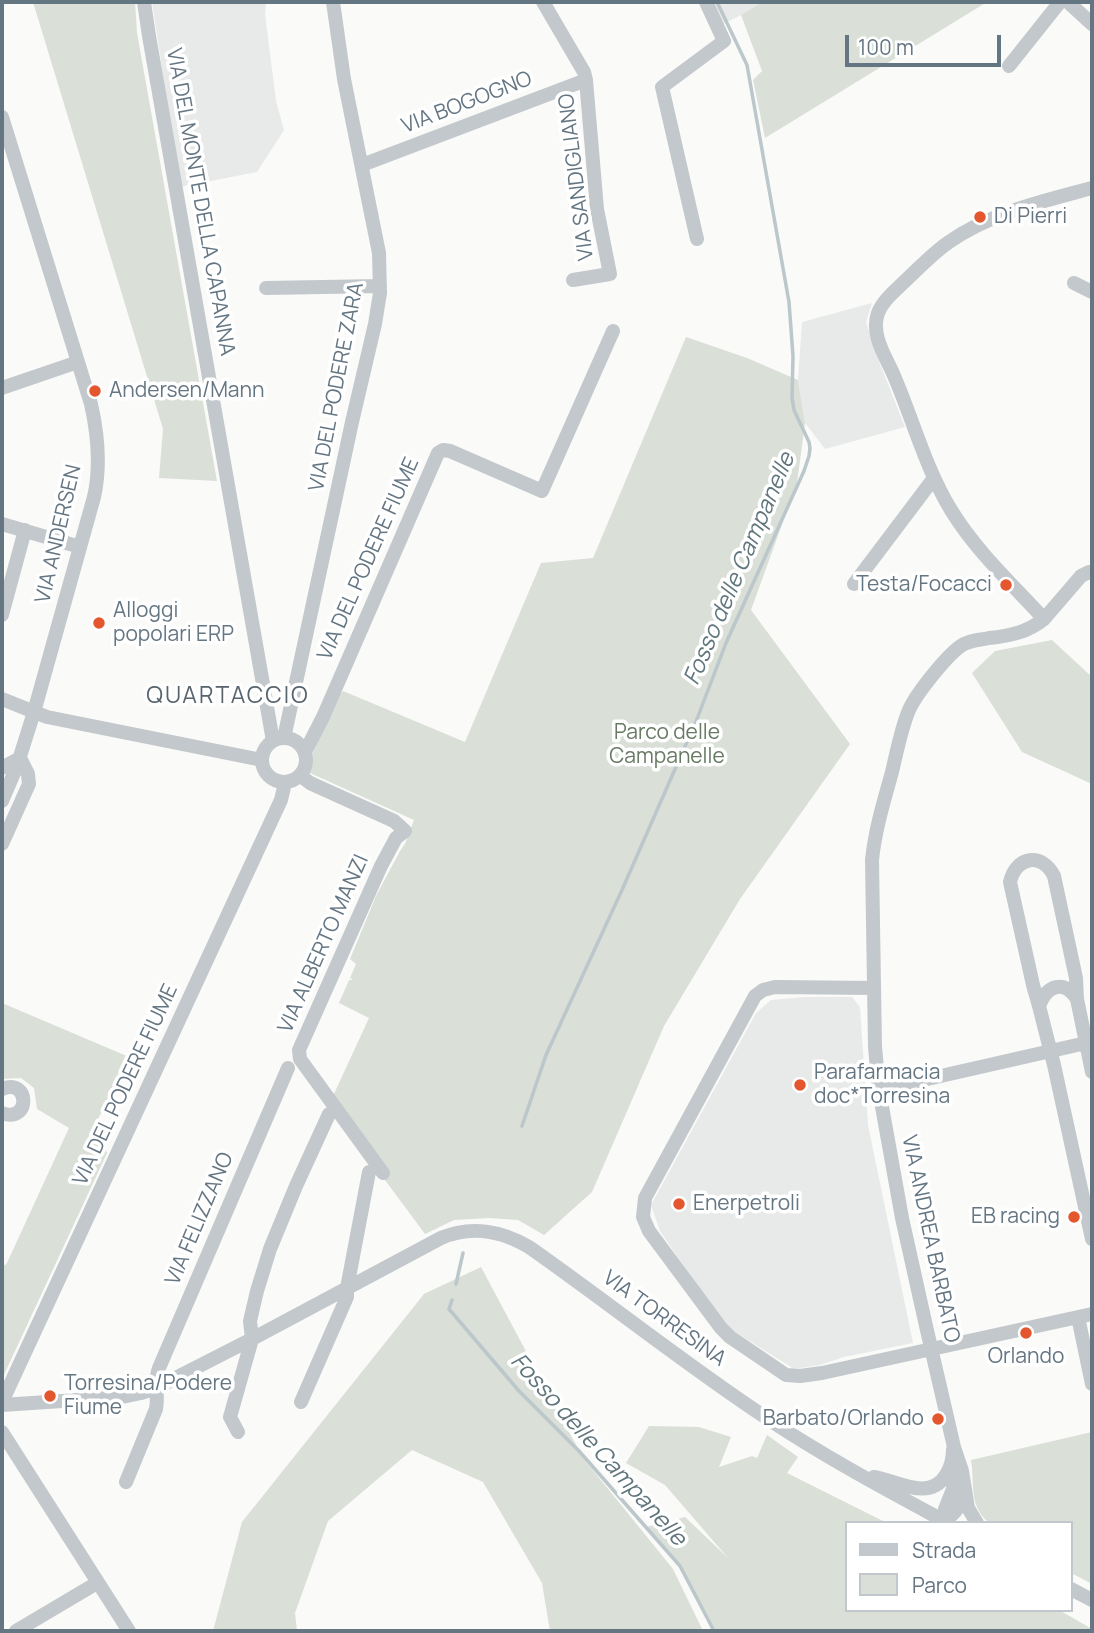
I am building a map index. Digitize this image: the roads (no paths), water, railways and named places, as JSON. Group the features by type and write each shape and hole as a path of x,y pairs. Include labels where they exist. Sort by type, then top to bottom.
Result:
{"street":[{"name":"VIA DEL MONTE DELLA CAPANNA","path":"144,2 279,739"},
{"name":"VIA DEL PODERE ZARA","path":"279,739 375,324 380,286 379,253 333,2"},
{"path":"543,2 584,72 586,80"},
{"path":"697,239 662,87 724,41 706,2"},
{"path":"1009,66 1060,2"},
{"path":"1068,2 1092,24"},
{"name":"VIA BOGOGNO","path":"362,165 586,80"},
{"name":"VIA SANDIGLIANO","path":"573,280 610,274 597,209 586,80"},
{"name":"VIA ANDERSEN","path":"2,117 93,415 98,460 96,488 34,712 20,758 2,801"},
{"path":"1092,188 1010,213 956,237 935,252 885,301 876,322 880,344 934,478 951,510 980,550 1044,619 1079,578 1087,572 1092,573"},
{"path":"1074,283 1092,292"},
{"path":"266,288 380,286"},
{"name":"VIA DEL PODERE FIUME","path":"305,751 319,725 438,453 443,450 450,451 542,491 613,331"},
{"path":"2,388 78,362"},
{"path":"854,584 934,478"},
{"path":"2,524 80,547"},
{"path":"2,615 25,530"},
{"name":"VIA ANDREA BARBATO","path":"976,1521 968,1508 962,1471 953,1453 902,1218 879,1090 875,1047 872,860 902,731 910,707 919,693 952,653 962,645 973,640 1017,634 1044,619"},
{"path":"2,699 34,712 91,726 262,760"},
{"path":"289,738 299,743 305,751 307,765 301,776 294,780 285,783 277,781 268,776 263,768 265,748 279,739 289,738"},
{"path":"2,768 20,758"},
{"name":"VIA ANDERSEN","path":"2,844 28,788 28,775 20,758"},
{"name":"VIA ALBERTO MANZI","path":"301,776 310,783 394,821 405,831 396,838 381,866 299,1051 300,1059 376,1173 347,1288"},
{"name":"VIA DEL PODERE FIUME","path":"2,1404 274,815 285,783"},
{"path":"1092,1072 1089,1044 1077,999 1076,978 1054,876 1051,869 1041,862 1028,860 1017,867 1010,882 1092,1239"},
{"path":"874,988 775,987 763,990 755,996 645,1198 643,1217 649,1231 724,1332 786,1374 809,1375 1085,1316 1092,1384"},
{"path":"1040,1006 1046,993 1056,987 1068,990 1077,999"},
{"path":"879,1090 1089,1044"},
{"name":"VIA FELIZZANO","path":"126,1482 156,1409 155,1379 159,1368 288,1068"},
{"path":"2,1089 16,1088 24,1100 18,1113 2,1115"},
{"path":"238,1433 230,1418 252,1339 250,1321 270,1249 329,1114"},
{"name":"VIA TORRESINA","path":"2,1404 22,1405 141,1394 252,1339 445,1236 478,1231 496,1232 529,1247 751,1408 800,1440 944,1521"},
{"path":"301,1402 347,1297 347,1288"},
{"path":"2,1432 129,1631"},
{"path":"861,1476 887,1479 911,1488 927,1488 940,1482 948,1471 953,1453"},
{"path":"946,1521 944,1512 955,1481 953,1453"},
{"path":"947,1521 957,1510 964,1489"},
{"path":"16,1631 97,1583"},
{"path":"1073,1590 1092,1600"}],"waterway":[{"name":"Fosso delle Campanelle","path":"522,1126 546,1055 622,890 697,719 726,643 809,456 809,442 794,410 792,398 793,356 789,302 747,65 717,2"},
{"name":"Fosso delle Campanelle","path":"456,1284 463,1253"},
{"name":"Fosso delle Campanelle","path":"452,1300 449,1309 519,1391 579,1451 680,1566 714,1631"}],"place":[{"name":"Di Pierri","path":"980,217"},
{"name":"Andersen/Mann","path":"95,391"},
{"name":"Testa/Focacci","path":"1006,585"},
{"name":"Alloggi popolari ERP","path":"99,623"},
{"name":"Parafarmacia doc*Torresina","path":"800,1085"},
{"name":"Enerpetroli","path":"679,1204"},
{"name":"EB racing","path":"1074,1217"},
{"name":"Orlando","path":"1026,1333"},
{"name":"Torresina/Podere Fiume","path":"50,1396"},
{"name":"Barbato/Orlando","path":"938,1419"}],"district":[{"name":"QUARTACCIO","path":"228,697"}],"park label":[{"name":"Parco delle Campanelle","path":"667,745"}]}
